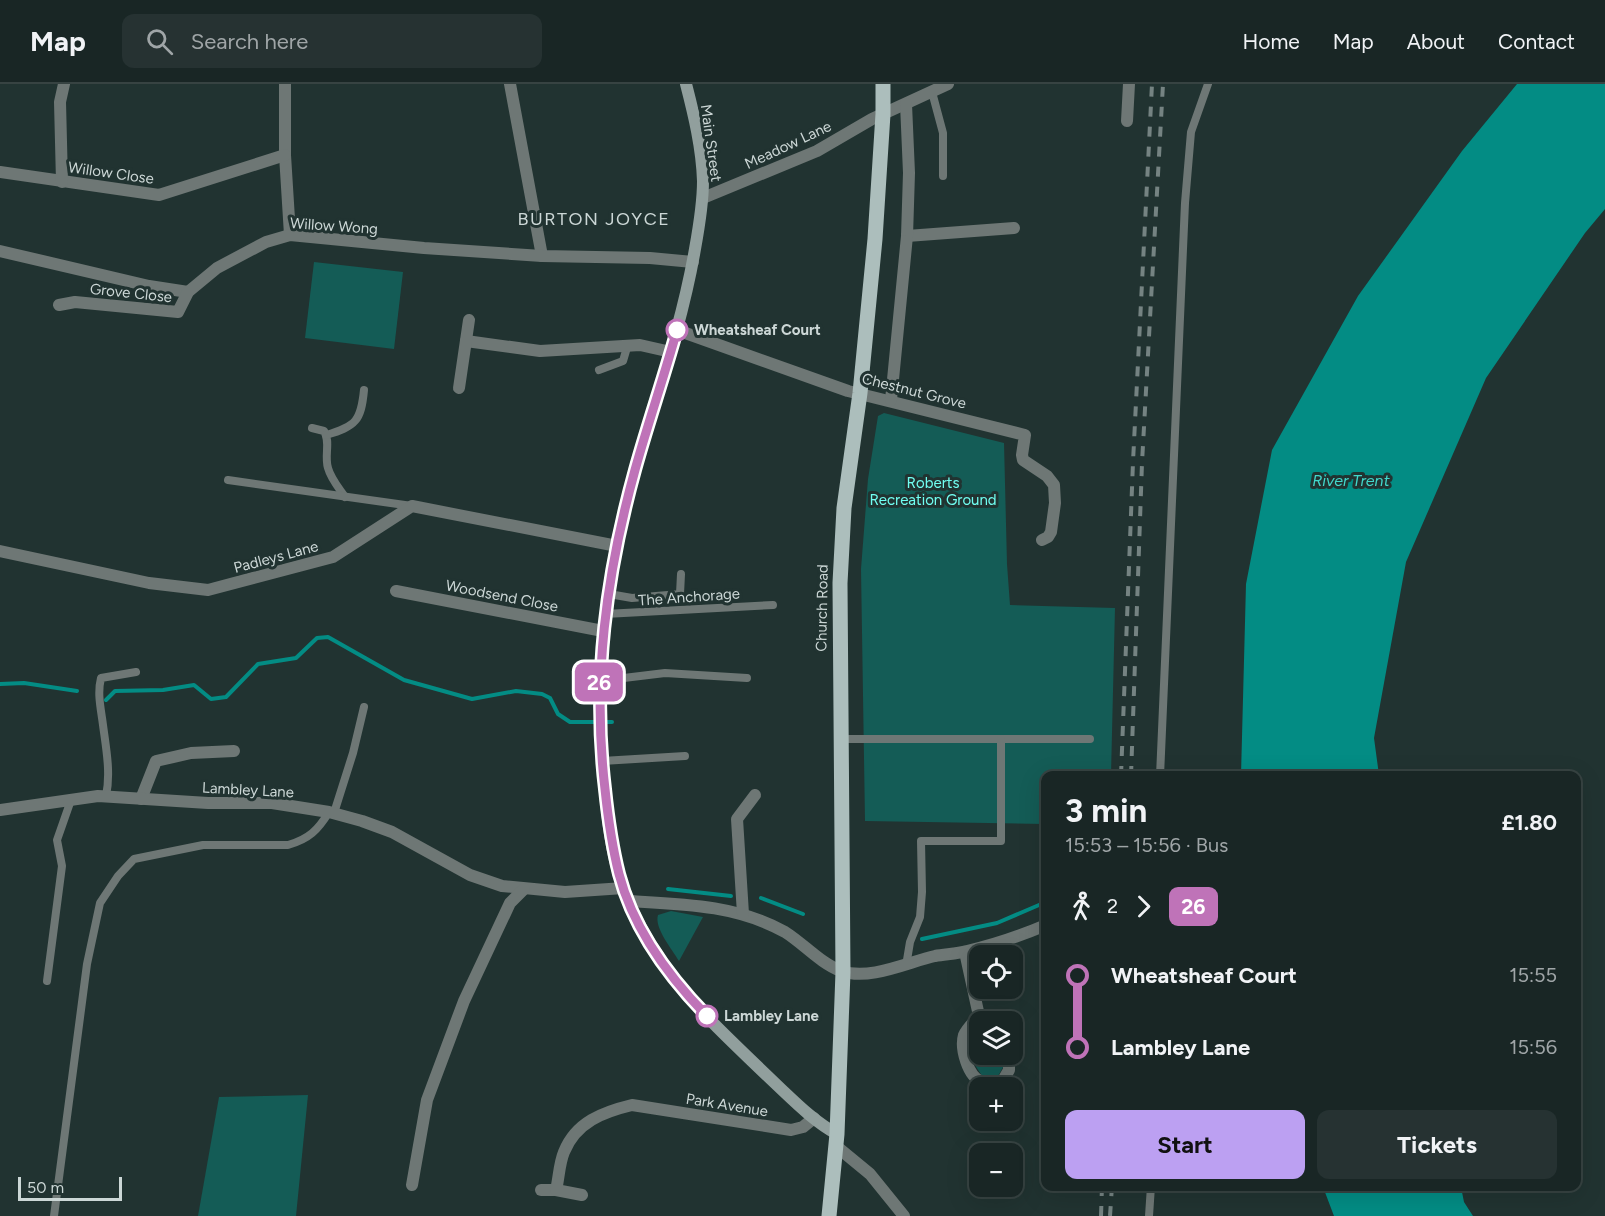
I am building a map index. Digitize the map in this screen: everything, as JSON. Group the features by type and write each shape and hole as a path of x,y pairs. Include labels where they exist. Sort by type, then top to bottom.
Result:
{"main road":[{"name":"Church Road","path":"829,1216 837,1140 843,972 840,583 844,508 860,393 875,238 884,114 883,84"}],"street":[{"path":"62,182 60,102 64,84"},
{"path":"285,84 285,155 290,235"},
{"path":"510,84 542,256"},
{"name":"Main Street","path":"686,84 700,152 703,198 693,262 677,330 635,470 617,546 605,614 599,681 599,711 608,821 622,882 629,901 637,920 669,974 735,1045 837,1140"},
{"name":"Meadow Lane","path":"703,198 817,151 884,114 948,84"},
{"path":"1127,121 1129,84"},
{"path":"891,400 908,236 909,173 906,104"},
{"name":"Willow Close","path":"0,172 159,195 285,155"},
{"path":"908,236 1014,228"},
{"name":"Willow Wong","path":"188,292 217,268 266,242 290,235 424,248 542,256 650,258 693,262"},
{"path":"0,251 149,286 188,292"},
{"name":"Grove Close","path":"59,305 75,302 178,312 188,292"},
{"path":"459,388 469,320"},
{"name":"Chestnut Grove","path":"677,330 860,393 1025,435 1023,460 1051,480 1056,490 1051,532 1042,540"},
{"path":"466,341 540,351 579,350 628,344 671,352"},
{"path":"412,506 617,546"},
{"name":"Padleys Lane","path":"0,551 149,583 208,590 333,557 412,506"},
{"name":"Woodsend Close","path":"396,591 603,631"},
{"path":"141,799 156,761 191,753 234,751"},
{"path":"743,914 737,819 755,795"},
{"name":"Lambley Lane","path":"0,810 106,796 208,803 272,803 331,812 362,820 392,832 470,875 489,882 524,889 565,892 622,882"},
{"path":"412,1185 427,1100 464,1001 510,903 524,889"},
{"path":"629,901 690,905 743,914 762,920 786,933 816,956 843,972 869,973 906,966 934,957 992,945 1041,928"},
{"path":"965,952 978,1011"},
{"path":"969,1027 964,1035 963,1047 974,1077 982,1082 1002,1082 1009,1070 1009,1065"},
{"name":"Park Avenue","path":"556,1190 563,1154 572,1138 592,1119 611,1110 632,1105 791,1130 803,1127 814,1119"},
{"path":"837,1140 870,1174 904,1216"},
{"path":"541,1190 582,1194"}],"lane":[{"path":"1160,771 1185,203 1191,132 1208,84"},
{"path":"932,92 943,133 943,176"},
{"path":"599,369 623,361 628,344"},
{"path":"327,435 346,429 359,418 364,390"},
{"path":"312,428 324,431 327,435 328,468 345,497"},
{"path":"228,480 412,506"},
{"path":"609,594 632,598 680,594 681,574"},
{"name":"The Anchorage","path":"605,614 773,605"},
{"path":"106,796 108,769 99,703 99,685 101,678 136,672"},
{"path":"599,681 665,673 747,678"},
{"path":"54,1216 87,964 100,903 118,876 134,859 203,845 288,845 312,835 331,812 353,753 364,708"},
{"path":"840,739 1090,739"},
{"path":"906,966 910,942 920,917 921,841 1001,841 1000,739"},
{"path":"602,761 685,756"},
{"path":"47,981 62,866 57,840 71,800"},
{"path":"1149,1216 1150,1191"}],"green space":[{"path":"314,262 403,272 394,349 305,338"},
{"name":"Roberts Recreation Ground","path":"884,413 1004,443 1010,605 1115,608 1111,771 1041,771 1041,824 865,821 861,569 868,479 878,416"},
{"path":"671,911 703,917 679,961 661,932 657,920 658,915"},
{"path":"975,1065 1004,1065 998,1076 994,1077 983,1077"},
{"path":"308,1095 296,1216 198,1216 219,1097"}],"water":[{"name":"River Trent","path":"1517,84 1605,84 1605,209 1585,233 1486,378 1406,562 1374,738 1378,771 1241,771 1246,584 1272,450 1358,296 1462,151"},
{"path":"1325,1191 1462,1191 1464,1202 1473,1216 1334,1216"}],"waterway":[{"path":"106,700 115,691 163,690 194,685 211,699 226,697 258,664 296,658 317,638 328,637 404,680 472,699 516,691 542,694 550,698 558,714 570,722 612,722"},
{"path":"0,684 24,683 77,691"},
{"path":"668,889 731,896"},
{"path":"761,898 803,914"},
{"path":"922,939 997,923 1041,904"}],"railway":[{"path":"1121,771 1133,462 1152,84"},
{"path":"1131,771 1142,463 1163,84"},
{"path":"1101,1216 1102,1191"},
{"path":"1110,1216 1112,1191"}],"bus line":[{"name":"26","path":"677,330 635,470 617,546 602,647 599,681 600,728 608,821 619,877 637,920 669,974 707,1016"}],"place":[{"name":"Wheatsheaf Court","path":"677,330"},
{"name":"Lambley Lane","path":"707,1016"}],"district":[{"name":"BURTON JOYCE","path":"594,219"}]}
